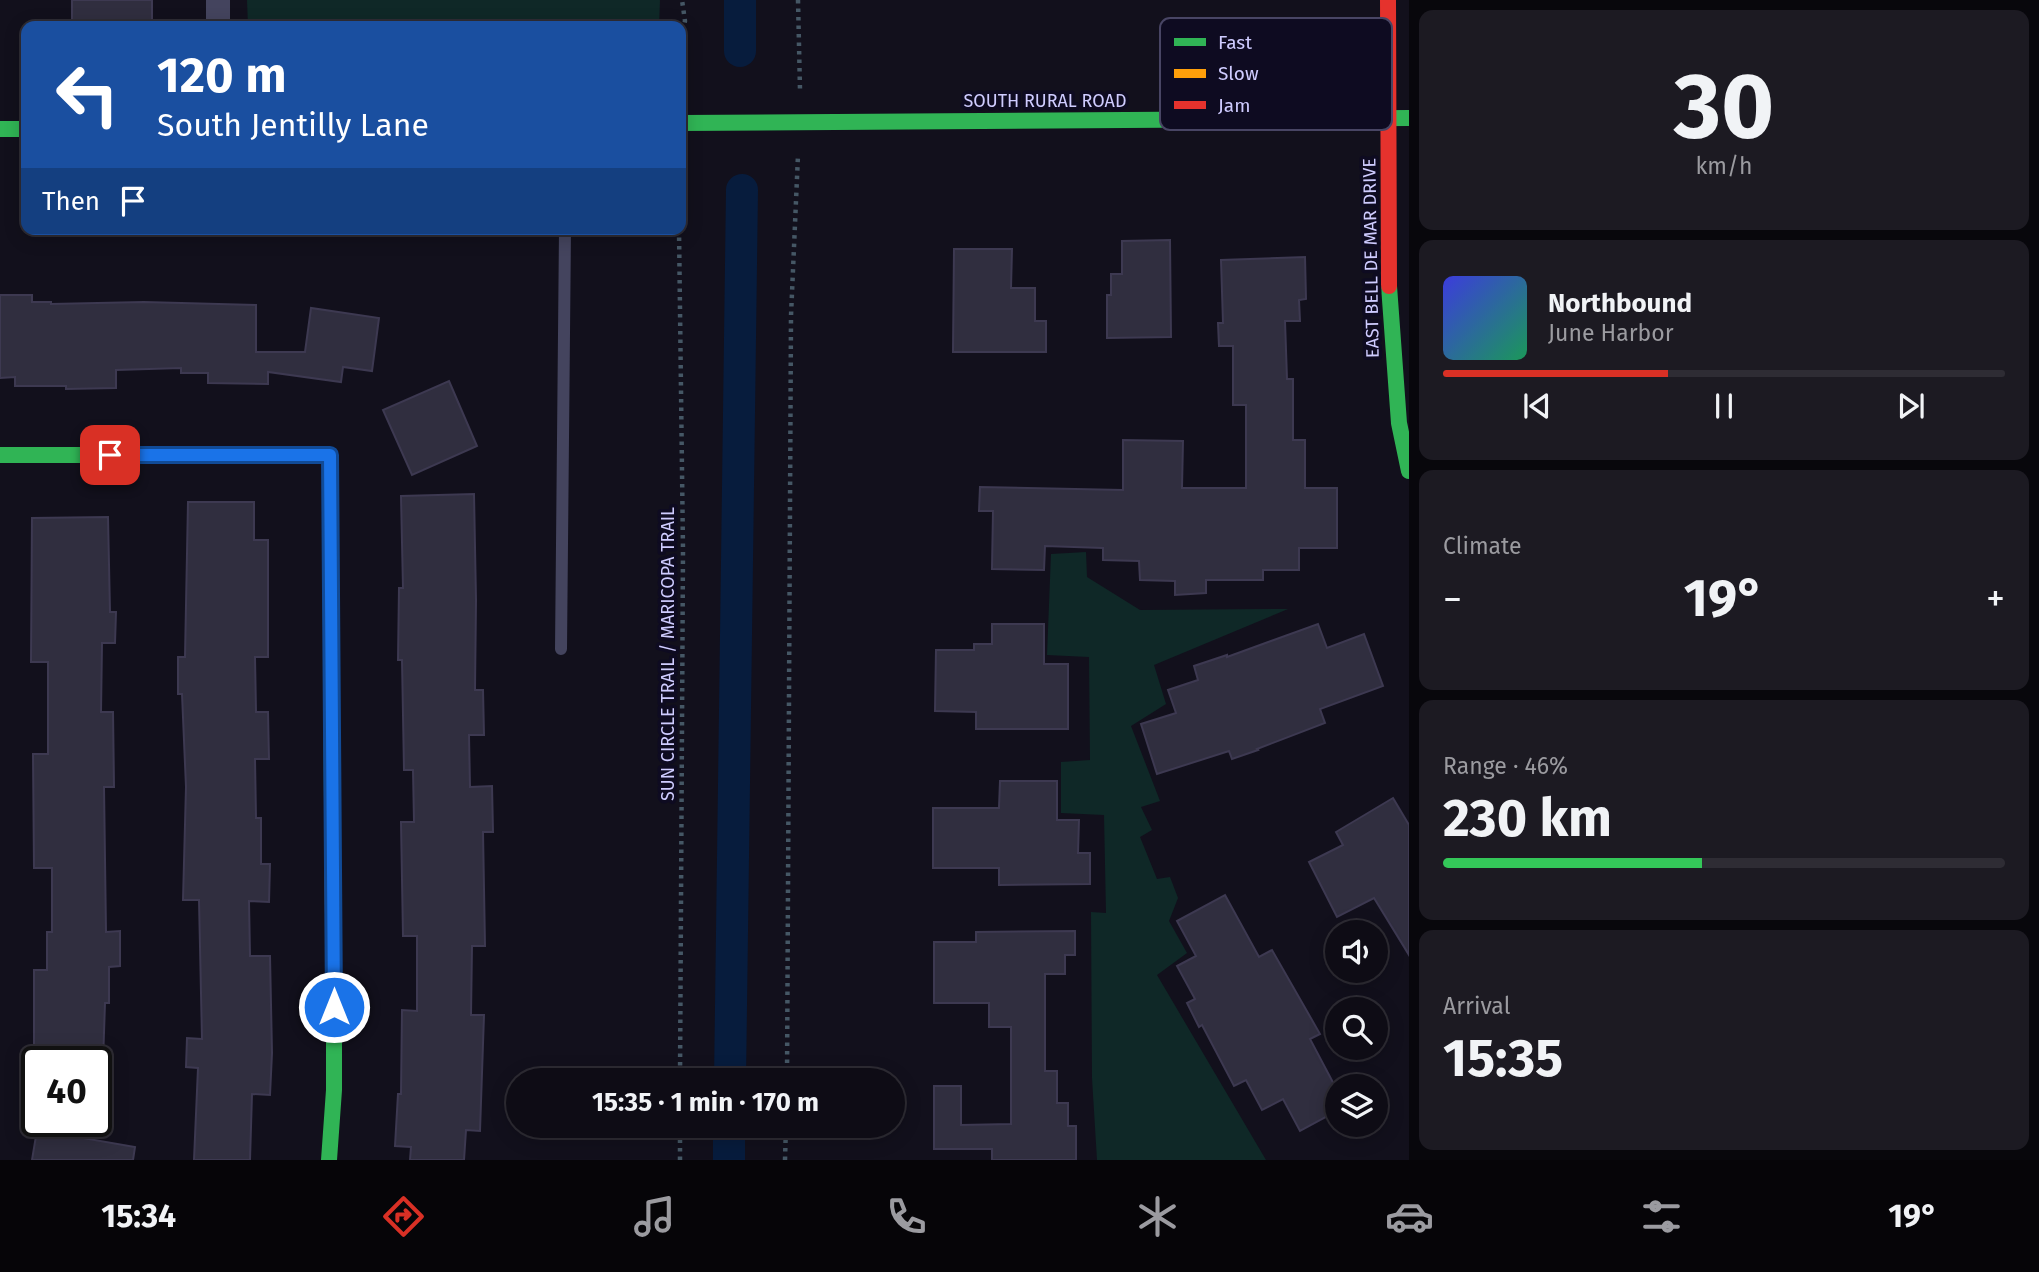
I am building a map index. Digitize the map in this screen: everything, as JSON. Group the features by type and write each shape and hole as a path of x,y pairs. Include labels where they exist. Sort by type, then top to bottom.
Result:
{"street":[{"path":"218,0 218,21"},
{"name":"EAST BELL DE MAR DRIVE","path":"1388,0 1388,18"},
{"name":"SOUTH RURAL ROAD","path":"686,123 1160,120"},
{"path":"0,129 21,129"},
{"name":"EAST BELL DE MAR DRIVE","path":"1388,130 1392,355 1399,423 1409,471"},
{"path":"0,455 330,455 334,1090 329,1160"}],"lane":[{"path":"561,649 565,235"}],"path":[{"path":"682,0 685,21"},
{"path":"788,1068 791,316 794,207 801,121 798,0"},
{"name":"SUN CIRCLE TRAIL / MARICOPA TRAIL","path":"680,235 683,550 680,1068"},
{"path":"680,1138 680,1160"},
{"path":"785,1160 786,1138"}],"green space":[{"path":"247,0 660,0 659,21 248,21"},
{"path":"1086,552 1087,577 1140,610 1288,609 1154,665 1166,704 1131,726 1160,801 1141,807 1152,830 1140,837 1157,879 1170,877 1178,898 1169,921 1187,953 1157,975 1266,1160 1097,1160 1092,1078 1091,912 1106,913 1104,815 1061,813 1061,762 1090,760 1089,657 1047,655 1051,554"}],"building":[{"path":"72,0 152,0 152,21 72,21"},
{"path":"1170,240 1171,337 1107,338 1107,295 1111,295 1111,274 1122,274 1122,241"},
{"path":"954,249 1012,249 1011,288 1035,288 1035,321 1046,321 1046,352 953,352"},
{"path":"1305,257 1306,299 1299,300 1300,321 1285,321 1287,379 1293,379 1293,440 1305,440 1305,488 1337,488 1337,548 1299,548 1299,570 1263,570 1263,580 1206,580 1206,593 1175,595 1175,581 1140,580 1139,561 1103,560 1103,548 1045,546 1044,570 992,569 993,511 979,511 980,487 1123,490 1123,440 1183,441 1182,488 1246,488 1246,405 1233,405 1233,346 1219,346 1218,323 1223,323 1221,260"},
{"path":"0,295 32,295 32,302 51,304 144,302 256,305 256,352 305,352 311,308 379,318 372,371 343,367 341,382 268,372 268,384 208,383 208,373 181,373 181,368 116,370 116,388 15,386 15,377 0,378"},
{"path":"449,381 477,446 412,475 383,410"},
{"path":"474,494 475,690 483,690 484,735 469,735 470,787 492,786 493,832 483,832 485,946 472,946 471,1015 484,1015 480,1131 466,1130 464,1160 410,1160 411,1147 395,1146 398,1094 401,1094 402,1010 417,1011 417,936 403,936 401,822 414,822 413,770 404,770 402,660 398,660 399,588 403,588 401,496"},
{"path":"188,502 254,502 254,540 268,540 268,657 255,657 256,712 268,712 269,759 255,759 256,818 261,818 261,864 270,864 269,902 249,901 250,956 270,956 272,1053 270,1095 252,1094 250,1160 194,1160 198,1068 186,1067 187,1038 202,1039 199,900 183,900 186,787 182,694 178,694 178,657 185,657"},
{"path":"108,517 110,612 116,612 115,643 102,643 101,712 113,712 114,787 104,787 106,932 120,931 120,966 109,967 109,1003 105,1003 104,1046 34,1046 34,970 47,970 47,932 52,932 52,868 34,868 33,754 48,754 48,662 31,662 32,518"},
{"path":"992,624 1044,624 1044,664 1068,664 1068,729 976,729 976,712 935,711 936,650 974,650 974,644 992,644"},
{"path":"1318,624 1327,648 1364,634 1383,686 1320,709 1325,723 1258,750 1232,759 1229,751 1157,774 1141,724 1176,713 1168,690 1198,680 1194,666"},
{"path":"1000,781 1057,781 1057,820 1079,820 1078,853 1090,853 1090,884 999,885 999,868 933,868 933,808 999,808"},
{"path":"1393,798 1409,825 1409,955 1374,898 1337,917 1309,862 1343,845 1336,832"},
{"path":"1225,895 1259,957 1272,950 1320,1034 1310,1039 1329,1074 1325,1074 1325,1117 1300,1131 1283,1099 1262,1110 1246,1080 1234,1086 1202,1025 1199,1027 1187,1003 1195,999 1177,966 1196,956 1177,921"},
{"path":"1075,931 1075,955 1065,955 1065,974 1045,974 1045,1071 1057,1071 1057,1103 1068,1103 1068,1126 1076,1126 1076,1160 992,1160 992,1149 934,1149 934,1086 961,1086 961,1125 1011,1124 1011,1027 989,1027 989,1003 934,1003 934,942 976,942 976,932"},
{"path":"36,1137 77,1137 135,1147 133,1160 32,1160"}],"waterway":[{"path":"740,0 740,51"},
{"path":"730,1068 742,190"},
{"path":"729,1138 729,1160"}],"traffic: fast":[{"path":"1392,118 1409,118"},
{"path":"686,123 1160,120"},
{"path":"0,129 21,129"},
{"path":"1389,286 1399,423 1409,471"},
{"path":"0,455 330,455 332,800"},
{"path":"329,1160 334,1090 334,1030"}],"traffic: slow":[{"path":"332,800 334,1030"}],"traffic: jam":[{"path":"1388,0 1388,18"},
{"path":"1388,130 1389,286"}],"route":[{"path":"110,455 330,455 334,1007"}]}
